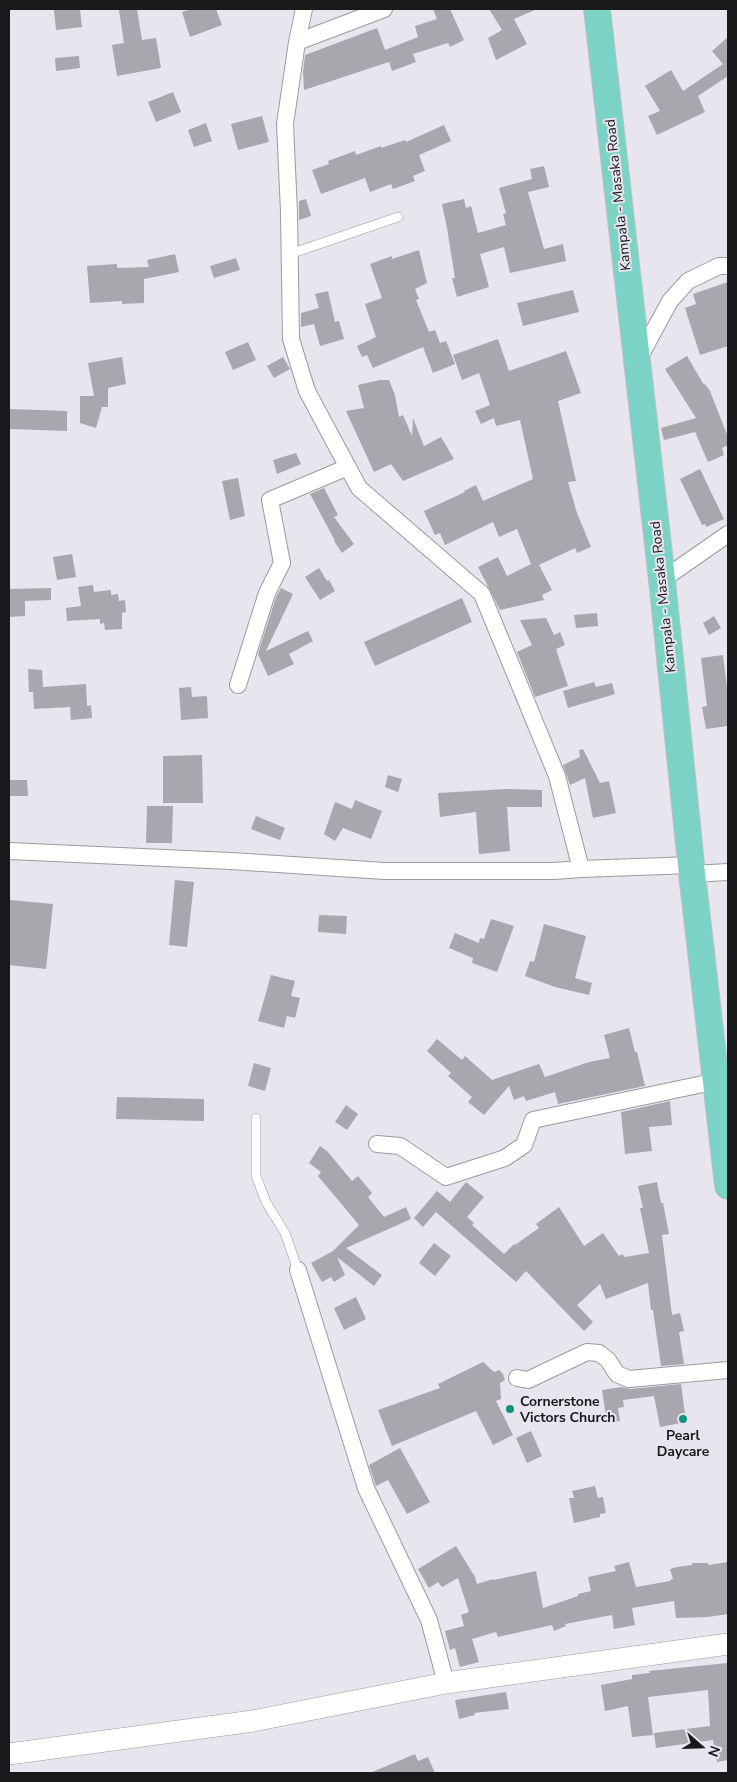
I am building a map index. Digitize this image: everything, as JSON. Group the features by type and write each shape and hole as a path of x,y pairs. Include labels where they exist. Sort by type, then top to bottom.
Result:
{"main road":[{"name":"Kampala - Masaka Road","path":"597,9 728,1186"}],"street":[{"path":"304,9 297,42 286,124 290,254 290,339 307,391 359,488 482,594 557,776 581,869"},
{"path":"297,42 384,9"},
{"path":"637,362 670,301 688,281 719,266 728,266"},
{"path":"238,685 267,593 282,563 270,500 348,467"},
{"path":"662,580 728,534"},
{"path":"9,851 231,861 385,871 692,869 728,872"},
{"path":"377,1144 400,1146 446,1177 505,1158 524,1145 533,1120 717,1081"},
{"path":"298,1270 366,1488 429,1620 446,1683"},
{"path":"517,1378 528,1380 587,1352 599,1353 608,1360 616,1374 629,1379 728,1370"},
{"path":"9,1754 253,1721 446,1683 728,1644"}],"lane":[{"path":"290,254 398,217"},
{"path":"256,1118 256,1176 266,1202 285,1233 298,1270"}],"building":[{"path":"80,9 82,27 56,30 54,10"},
{"path":"137,9 142,40 156,38 161,68 117,76 112,45 124,43 119,10"},
{"path":"192,9 216,9 222,25 190,37 182,12"},
{"path":"433,9 450,9 464,40 450,47 448,43 413,54 416,62 392,71 389,62 304,90 303,72 305,55 377,28 385,50 418,37 415,26 437,19"},
{"path":"489,9 537,9 514,19 527,44 496,60 488,38 502,30"},
{"path":"728,37 728,76 698,96 705,112 657,135 648,116 660,111 645,86 671,70 683,91 723,64 712,51"},
{"path":"79,56 80,68 56,71 55,58"},
{"path":"173,92 181,112 156,122 148,102"},
{"path":"262,116 269,142 238,150 231,124"},
{"path":"206,123 212,141 194,147 188,130"},
{"path":"444,125 451,141 419,155 425,171 413,176 415,181 393,189 391,184 370,192 365,178 321,194 312,170 329,164 328,161 355,151 356,155 381,146 381,148 405,140 406,142"},
{"path":"544,166 549,187 528,192 544,249 563,244 566,261 510,273 504,247 480,254 489,287 457,297 452,278 455,278 442,204 464,199 466,208 471,206 478,233 506,225 503,214 506,213 499,188 532,179 530,169"},
{"path":"306,199 311,216 299,220 299,201"},
{"path":"419,250 427,283 415,289 419,299 416,300 429,332 435,330 440,343 446,341 455,364 433,373 423,347 373,368 367,355 362,357 357,346 376,337 365,304 382,298 370,264 392,256 392,259"},
{"path":"175,254 179,272 144,279 144,303 122,304 122,301 90,303 87,266 117,264 117,268 149,267 147,260"},
{"path":"236,258 240,270 214,278 210,266"},
{"path":"728,282 728,346 700,355 685,308 696,304 693,294"},
{"path":"573,290 579,312 523,326 517,303"},
{"path":"328,291 335,322 339,321 344,339 320,346 314,324 301,327 301,313 319,308 315,294"},
{"path":"498,339 509,371 566,351 581,393 558,401 576,481 568,482 577,513 591,547 577,553 575,548 539,565 552,590 542,595 544,600 500,610 478,567 498,557 507,576 531,564 517,529 499,537 493,522 445,545 440,533 435,535 424,511 476,485 483,501 533,479 520,420 496,426 494,418 481,424 475,411 490,405 479,373 462,380 453,355"},
{"path":"248,342 256,360 233,370 225,352"},
{"path":"687,356 704,385 710,391 728,437 728,445 722,448 724,455 708,462 695,432 664,440 661,428 696,418 665,369"},
{"path":"122,357 126,384 108,388 108,407 102,407 96,428 80,423 80,396 94,396 88,363"},
{"path":"283,357 290,369 274,378 267,366"},
{"path":"389,380 395,395 399,417 403,415 412,436 413,418 424,446 441,437 454,459 403,481 391,464 374,472 346,411 364,408 358,385"},
{"path":"9,409 67,411 67,431 9,429"},
{"path":"296,453 301,464 277,474 273,460"},
{"path":"700,469 724,519 706,527 705,524 702,525 680,479"},
{"path":"238,478 245,516 230,520 222,481"},
{"path":"324,488 338,515 334,517 354,544 342,553 310,494"},
{"path":"72,554 76,577 57,580 53,557"},
{"path":"319,568 335,591 320,600 305,577"},
{"path":"93,585 94,592 111,590 111,595 118,594 119,601 125,600 126,612 122,613 122,629 105,630 104,623 100,624 100,619 67,621 66,608 81,606 78,587"},
{"path":"51,588 51,600 25,601 25,616 9,617 9,589"},
{"path":"281,588 293,594 266,651 308,631 313,641 289,654 294,664 268,676 258,654 276,597"},
{"path":"462,598 472,622 375,666 364,642"},
{"path":"597,613 598,626 576,628 574,615"},
{"path":"714,616 721,628 709,635 703,623"},
{"path":"546,618 554,635 560,632 565,645 556,649 568,686 535,697 517,652 532,645 520,620"},
{"path":"723,655 728,696 728,726 706,729 702,707 707,706 701,658"},
{"path":"28,669 42,670 43,687 86,684 87,706 91,705 92,718 71,720 70,707 34,709 33,692 29,692"},
{"path":"594,682 596,687 612,683 615,694 568,708 563,691"},
{"path":"191,687 192,697 207,696 208,718 181,720 179,688"},
{"path":"583,749 600,783 609,781 616,813 593,818 585,778 570,785 563,765 580,757 579,750"},
{"path":"202,755 203,803 163,803 163,756"},
{"path":"388,775 402,779 398,792 385,787"},
{"path":"9,780 27,780 28,796 9,796"},
{"path":"506,789 542,790 542,807 507,807 510,851 479,854 476,812 440,817 438,793"},
{"path":"355,800 382,811 371,839 343,828 335,841 324,834 335,802 352,809"},
{"path":"147,806 173,806 172,843 146,843"},
{"path":"256,816 285,828 280,840 251,829"},
{"path":"175,880 194,882 187,947 169,945"},
{"path":"10,900 53,904 46,969 9,965"},
{"path":"319,915 347,916 346,934 318,932"},
{"path":"491,919 514,926 497,972 472,963 473,958 449,948 455,933 479,943 480,938 484,939"},
{"path":"544,924 586,936 575,978 592,983 589,995 555,987 525,976 530,961 534,962"},
{"path":"271,975 295,981 291,996 300,998 295,1018 287,1016 284,1028 258,1021"},
{"path":"629,1028 645,1086 558,1104 555,1092 526,1101 524,1096 514,1100 509,1086 484,1115 468,1102 472,1097 448,1076 451,1073 427,1051 437,1039 462,1060 465,1056 492,1080 539,1064 545,1077 589,1062 610,1058 604,1035"},
{"path":"254,1063 271,1068 265,1091 248,1086"},
{"path":"117,1097 204,1099 204,1121 116,1119"},
{"path":"670,1101 672,1125 649,1127 652,1151 625,1154 621,1112"},
{"path":"346,1105 358,1114 347,1130 335,1122"},
{"path":"320,1146 328,1152 352,1181 358,1176 372,1193 368,1197 384,1217 406,1207 411,1219 346,1248 382,1275 374,1286 337,1257 345,1275 334,1282 331,1277 322,1282 311,1263 333,1251 359,1225 318,1176 321,1172 309,1163"},
{"path":"466,1182 484,1197 467,1217 474,1223 472,1225 504,1254 514,1244 539,1228 536,1224 559,1207 584,1246 603,1233 619,1256 622,1254 625,1257 649,1253 640,1208 643,1208 638,1186 657,1182 669,1234 662,1235 672,1315 680,1313 684,1331 679,1332 684,1364 661,1366 648,1283 606,1299 600,1284 577,1305 593,1322 584,1331 526,1271 516,1282 436,1212 423,1227 414,1218 437,1191 450,1202"},
{"path":"434,1243 451,1256 435,1276 419,1263"},
{"path":"356,1297 366,1319 344,1330 334,1308"},
{"path":"483,1362 494,1372 499,1370 503,1374 505,1380 500,1383 501,1399 496,1401 513,1435 493,1445 476,1411 392,1446 378,1410 440,1388 438,1384"},
{"path":"681,1384 686,1422 660,1427 654,1396 623,1400 624,1407 618,1408 620,1421 607,1423 602,1390"},
{"path":"531,1431 542,1456 527,1463 516,1438"},
{"path":"400,1448 430,1502 407,1514 388,1480 376,1486 369,1465"},
{"path":"595,1486 598,1498 603,1497 606,1513 600,1514 600,1517 574,1523 569,1498 574,1498 572,1491"},
{"path":"456,1546 475,1577 477,1584 536,1571 543,1608 578,1596 578,1594 591,1591 588,1577 616,1571 614,1566 629,1562 636,1587 670,1581 673,1579 670,1569 677,1567 692,1565 692,1563 708,1563 708,1565 728,1562 728,1614 676,1618 674,1601 632,1608 635,1625 614,1629 612,1615 565,1624 566,1626 554,1631 552,1625 498,1637 496,1632 472,1639 479,1662 460,1667 455,1648 450,1650 445,1631 464,1626 461,1615 469,1612 458,1578 442,1587 438,1582 429,1588 418,1569"},
{"path":"728,1663 728,1760 717,1762 713,1740 656,1748 654,1733 710,1726 708,1690 648,1697 653,1735 632,1737 628,1706 605,1711 601,1685 632,1679 632,1675 650,1673 649,1671"},
{"path":"506,1692 509,1709 474,1713 475,1715 459,1719 455,1700"},
{"path":"415,1754 418,1761 428,1757 435,1773 370,1773"}],"place":[{"name":"Cornerstone Victors Church","path":"510,1409"},
{"name":"Pearl Daycare","path":"683,1419"}]}
